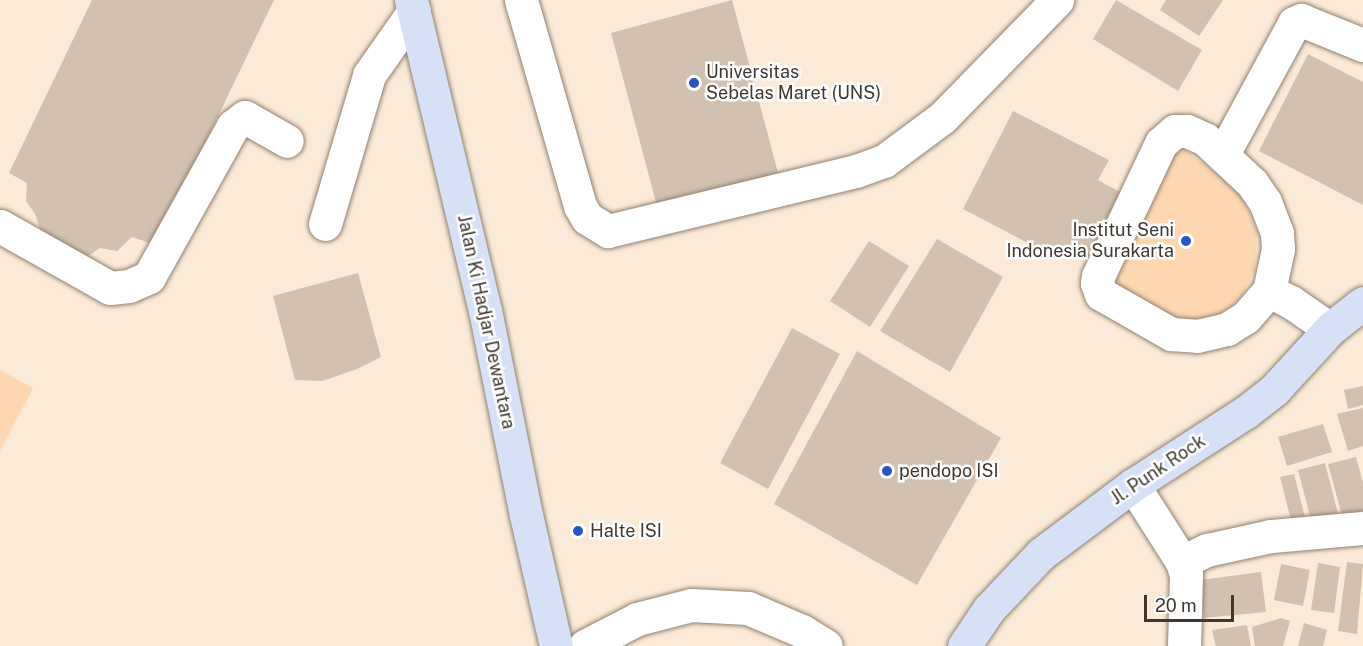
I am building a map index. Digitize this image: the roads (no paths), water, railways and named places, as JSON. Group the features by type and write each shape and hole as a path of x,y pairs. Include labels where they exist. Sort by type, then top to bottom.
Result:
{"main road":[{"name":"Jalan Ki Hadjar Dewantara","path":"412,6 485,310 526,515 556,646"},
{"name":"Jl. Punk Rock","path":"964,646 989,609 1041,554 1133,485 1254,406 1275,389 1330,328 1363,303"}],"street":[{"path":"521,0 580,206 587,218 609,231 856,171 884,161 942,118 1057,0"},
{"path":"325,224 369,75 412,6"},
{"path":"1223,154 1294,23 1301,20 1363,45"},
{"path":"0,226 110,288 129,286 149,277 232,126 245,117 287,141"},
{"path":"1175,131 1187,131 1205,139 1252,183 1273,220 1278,249 1269,291 1246,317 1227,329 1197,336 1171,334 1114,303 1099,289 1098,276 1166,137 1175,131"},
{"path":"1269,291 1330,328"},
{"path":"1133,485 1182,562 1186,575 1184,646"},
{"path":"1182,562 1207,550 1271,536 1363,528"},
{"path":"585,646 637,619 692,605 748,608 802,631 826,646"}],"place":[{"name":"Universitas Sebelas Maret (UNS)","path":"694,83"},
{"name":"Institut Seni Indonesia Surakarta","path":"1186,241"},
{"name":"pendopo ISI","path":"887,471"},
{"name":"Halte ISI","path":"578,531"}]}
